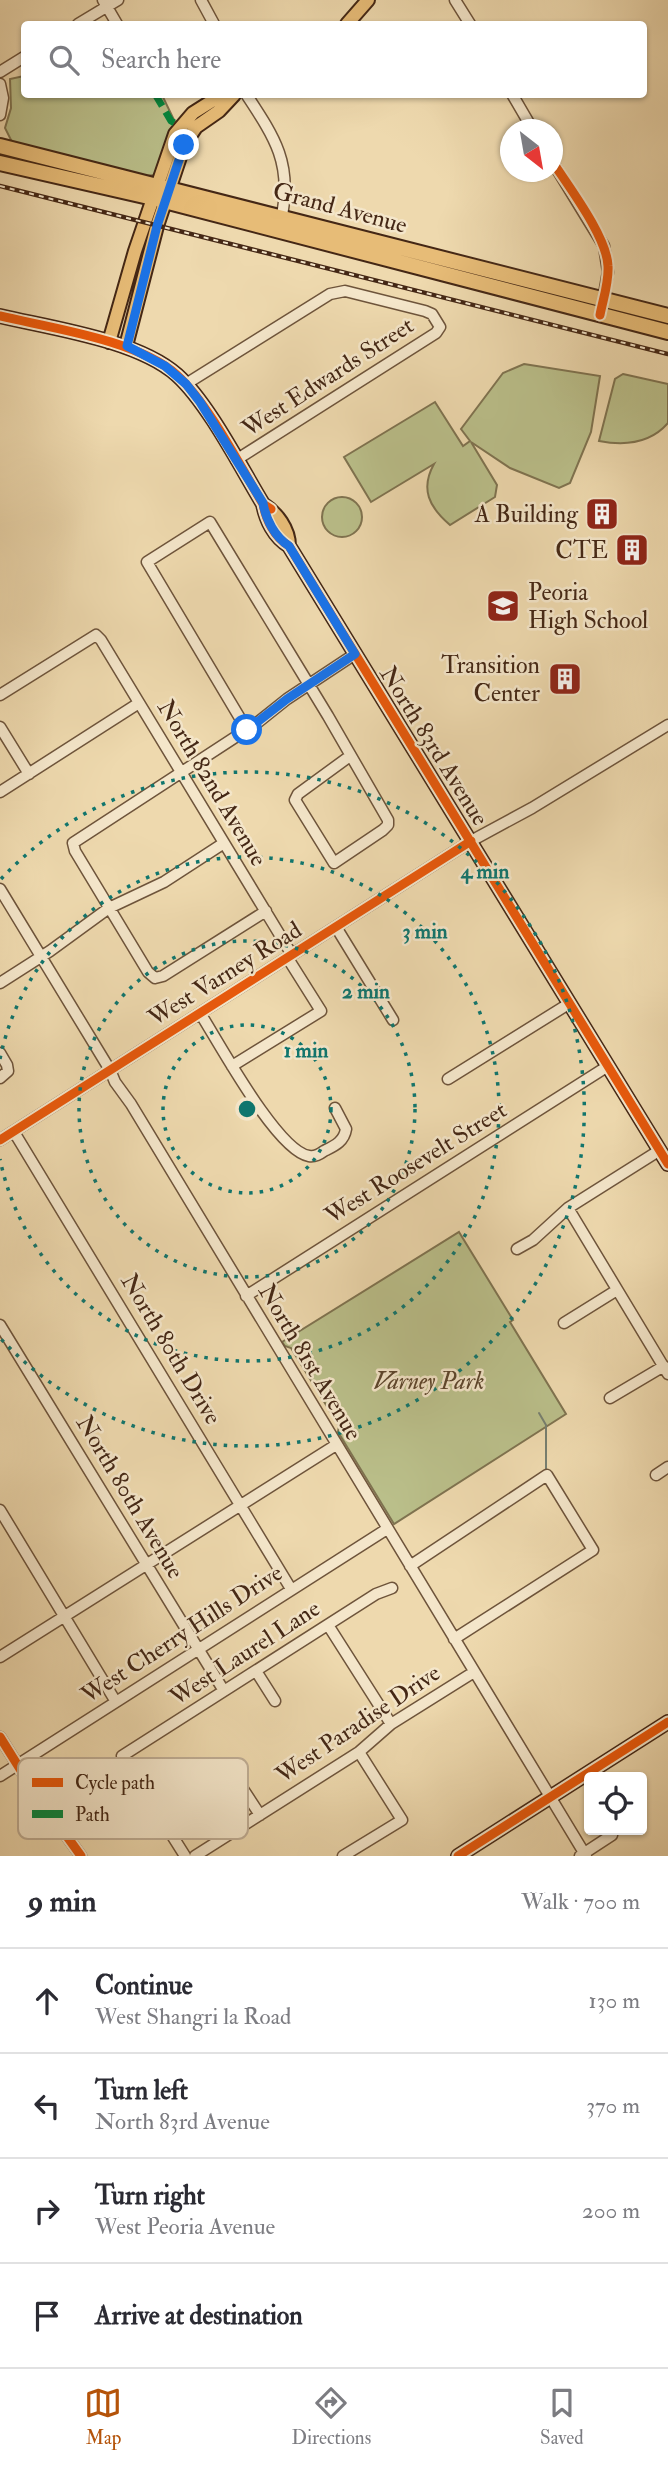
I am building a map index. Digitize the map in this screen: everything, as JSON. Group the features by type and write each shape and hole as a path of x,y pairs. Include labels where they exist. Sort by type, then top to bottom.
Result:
{"highway":[{"name":"Grand Avenue","path":"0,146 372,257 668,332"},
{"name":"Grand Avenue","path":"0,163 282,216 668,316"},
{"path":"372,257 376,240"}],"main road":[{"path":"350,21 368,0"},
{"path":"118,344 135,251 161,193 189,135 230,98"},
{"name":"North 83rd Avenue","path":"0,316 118,344 165,366 186,384 263,503 274,511 289,536 289,546 668,1164"},
{"path":"458,1856 668,1722"}],"street":[{"path":"82,21 105,4 118,0"},
{"path":"201,0 212,21"},
{"path":"455,0 468,21"},
{"path":"105,4 115,21"},
{"path":"0,72 21,59"},
{"path":"0,84 3,98 0,115"},
{"path":"248,98 282,159 286,179 282,216"},
{"path":"514,98 527,119"},
{"path":"563,179 604,246 608,272 600,315"},
{"name":"West Edwards Street","path":"186,384 330,294 345,291 432,314 440,327 436,333 236,460"},
{"path":"247,730 147,562 210,523 309,684 350,756 388,825 334,863 295,800 298,794 350,756"},
{"name":"North 82nd Avenue","path":"0,695 96,635 101,640 266,911 321,1011 232,1066"},
{"path":"266,911 163,976 155,978 148,972 109,908 75,851 73,843 247,730 355,654"},
{"path":"0,792 139,703"},
{"name":"West Varney Road","path":"0,1140 471,841 532,808 668,725"},
{"path":"0,727 29,774"},
{"path":"0,983 109,908 164,882 224,842"},
{"name":"North 81st Avenue","path":"0,889 583,1855"},
{"path":"336,927 393,1020"},
{"path":"448,1079 569,1003"},
{"path":"200,1013 262,1114 294,1147 309,1156 317,1155 336,1144 345,1135 344,1123 335,1108"},
{"path":"0,1053 7,1065 4,1074"},
{"name":"West Roosevelt Street","path":"246,1296 608,1066"},
{"name":"North 80th Drive","path":"14,1132 291,1589"},
{"path":"517,1249 533,1240 568,1208 660,1150"},
{"path":"568,1208 666,1370 611,1398"},
{"path":"564,1323 617,1290"},
{"name":"North 80th Avenue","path":"0,1325 224,1691"},
{"path":"0,1657 336,1444"},
{"path":"656,1475 668,1467"},
{"path":"410,1566 547,1475 593,1550 454,1639"},
{"path":"0,1510 116,1702"},
{"name":"West Cherry Hills Drive","path":"27,1758 387,1529"},
{"name":"West Laurel Lane","path":"123,1758 122,1756 376,1594 392,1588"},
{"path":"328,1625 391,1724"},
{"path":"256,1671 275,1701"},
{"name":"West Paradise Drive","path":"248,1823 359,1752 391,1724 474,1672"},
{"path":"0,1737 18,1768"},
{"path":"343,1856 401,1820 359,1752"},
{"name":"West Cherry Hills Drive","path":"0,1776 16,1765"},
{"path":"248,1796 260,1815"},
{"path":"583,1855 612,1835"},
{"path":"69,1839 81,1856"},
{"name":"West Laurel Lane","path":"175,1839 186,1856"},
{"name":"West Paradise Drive","path":"195,1856 222,1839"}],"green space":[{"path":"21,77 21,98 163,98 175,122 154,175 146,176 13,144 5,128 11,108 10,79"},
{"path":"524,364 600,376 591,432 570,483 559,488 510,468 471,442 497,485 495,497 450,525 432,504 427,490 434,464 371,502 344,457 435,402 463,446 470,441 461,429 503,373"},
{"path":"623,374 668,384 668,423 653,435 636,442 599,441 615,379"},
{"path":"342,497 350,498 356,503 361,509 361,525 356,531 350,536 342,537 334,536 328,531 323,525 322,517 323,509 328,503 334,498"},
{"name":"Varney Park","path":"459,1232 566,1414 394,1524 291,1348 282,1342"}],"waterway":[{"path":"539,1413 546,1425 546,1470"}],"railway":[{"path":"0,186 668,354"}],"marked path":[{"path":"157,98 171,121 180,126"}],"cycle path":[{"path":"563,178 586,212 606,254 608,279 600,315"},
{"path":"0,316 117,344 160,363 177,375 189,387 223,436 263,504 271,509"},
{"path":"263,504 272,528 289,546 668,1164"},
{"path":"0,1140 471,841"},
{"path":"458,1856 668,1722"},
{"path":"0,1737 18,1766"},
{"path":"69,1839 81,1856"}],"place":[{"name":"A Building","path":"602,514"},
{"name":"CTE","path":"632,550"},
{"name":"Peoria High School","path":"503,606"},
{"name":"Transition Center","path":"565,679"}],"route":[{"path":"184,145 157,226 127,346 178,375 195,395 263,503 265,516 280,541 289,546 355,654 287,699 247,730"}]}
